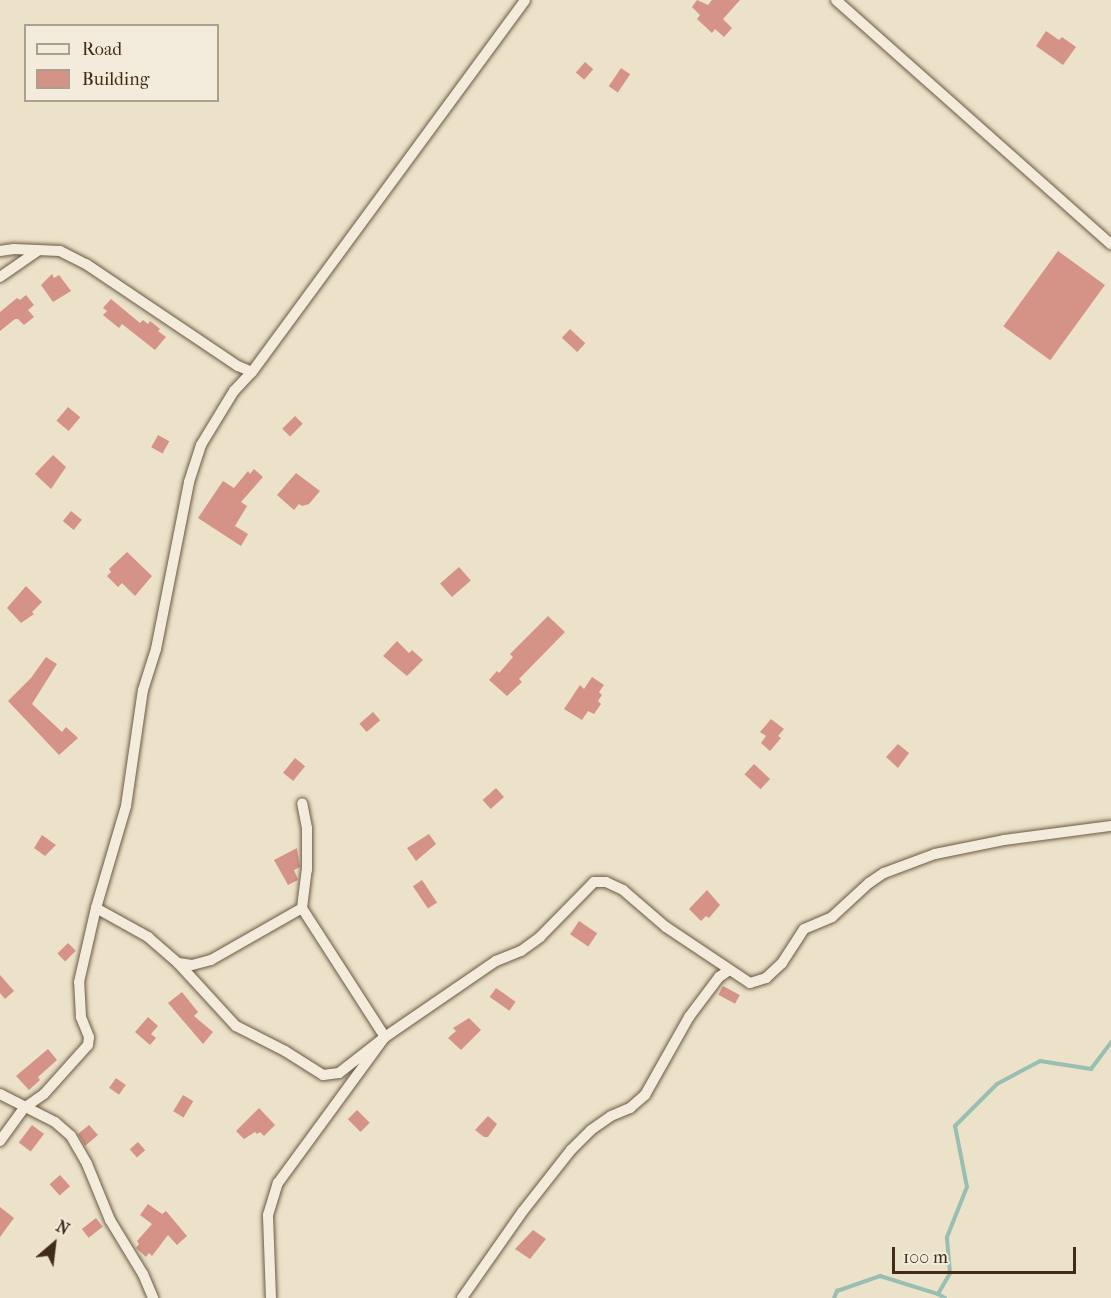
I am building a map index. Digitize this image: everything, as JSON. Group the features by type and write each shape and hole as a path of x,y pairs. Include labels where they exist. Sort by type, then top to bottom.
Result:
{"street":[{"path":"0,1141 24,1108 44,1094 88,1045 89,1037 81,1017 79,982 96,908 126,806 144,690 156,649 194,461 218,413 252,372 525,0"},
{"path":"836,0 1111,244"},
{"path":"0,251 39,249 60,251 87,264 238,366 252,372"},
{"path":"0,278 39,249"},
{"path":"302,803 307,828 307,859 302,908 385,1037"},
{"path":"96,908 148,936 178,963 229,1021 285,1051 323,1075 339,1072 385,1037 496,961 521,951 540,937 594,882 606,882 623,890 666,927 728,971 750,983 766,978 782,963 804,929 832,917 869,883 884,873 934,854 1004,840 1111,826"},
{"path":"178,963 192,965 211,960 302,908"},
{"path":"462,1298 523,1211 571,1150 591,1130 611,1116 630,1108 645,1095 689,1017 719,977 728,971"},
{"path":"271,1298 268,1215 278,1183 385,1037"},
{"path":"0,1094 55,1122 71,1136 87,1164 110,1220 143,1274 153,1298"}],"building":[{"path":"697,0 708,5 712,0 740,0 723,19 732,28 724,37 715,29 712,33 697,19 700,15 692,7"},
{"path":"1046,31 1059,40 1062,37 1076,47 1063,65 1036,46"},
{"path":"585,62 593,69 584,80 576,73"},
{"path":"621,68 630,74 618,92 609,86"},
{"path":"1058,251 1105,285 1050,360 1003,326"},
{"path":"52,274 54,278 59,275 71,291 53,302 41,285"},
{"path":"26,295 34,305 28,310 34,317 24,325 15,319 0,331 0,312 17,298 20,300"},
{"path":"111,299 140,323 143,320 148,324 150,321 160,329 158,331 166,337 155,350 122,324 119,328 103,315 107,311 103,308"},
{"path":"570,329 585,343 577,352 562,338"},
{"path":"68,407 80,417 69,431 56,421"},
{"path":"295,416 303,424 290,437 282,429"},
{"path":"158,435 169,441 163,454 151,447"},
{"path":"53,455 66,467 51,489 35,474"},
{"path":"254,469 263,477 241,502 247,506 235,526 248,534 241,546 198,518 223,481 234,488 248,471 250,474"},
{"path":"296,473 320,491 309,504 302,506 299,504 294,510 277,495"},
{"path":"71,511 82,520 74,530 63,521"},
{"path":"127,552 152,576 135,596 122,583 118,587 107,576 111,572 109,569"},
{"path":"459,567 471,581 452,597 440,583"},
{"path":"26,586 42,602 32,612 34,614 21,623 7,608"},
{"path":"548,616 565,632 519,679 522,682 507,696 489,680 497,671 499,673 513,657 510,654"},
{"path":"397,641 409,653 412,650 423,660 407,676 383,656"},
{"path":"46,657 57,664 32,704 62,732 66,727 78,738 59,755 8,701 31,678"},
{"path":"592,677 604,685 599,692 602,695 598,701 601,704 594,714 588,711 582,720 564,709 580,685 584,689"},
{"path":"373,712 380,720 367,732 359,724"},
{"path":"771,719 784,729 778,736 781,738 770,751 761,743 766,736 760,732"},
{"path":"898,744 909,753 898,768 886,757"},
{"path":"295,758 305,766 293,781 283,773"},
{"path":"754,764 770,779 761,789 744,774"},
{"path":"496,788 504,797 491,809 483,800"},
{"path":"429,834 436,844 416,861 407,848"},
{"path":"42,835 56,845 45,856 34,848"},
{"path":"297,848 300,867 294,870 298,880 288,885 274,860"},
{"path":"422,880 437,902 428,909 413,886"},
{"path":"707,890 720,905 709,918 706,916 701,921 689,909"},
{"path":"579,921 597,933 588,947 570,934"},
{"path":"68,943 76,951 65,961 57,954"},
{"path":"0,975 14,991 5,999 0,993"},
{"path":"723,986 740,995 735,1004 718,995"},
{"path":"496,988 516,1002 509,1011 490,997"},
{"path":"182,992 198,1012 194,1016 213,1032 203,1044 168,1003"},
{"path":"148,1017 158,1026 151,1034 156,1038 150,1045 135,1032"},
{"path":"469,1018 481,1030 461,1050 448,1038 456,1031 453,1028"},
{"path":"48,1049 57,1060 38,1077 40,1080 29,1090 16,1076"},
{"path":"116,1078 126,1085 119,1095 109,1088"},
{"path":"183,1095 193,1101 184,1117 173,1111"},
{"path":"259,1108 275,1125 264,1136 260,1132 257,1134 255,1132 244,1139 236,1131"},
{"path":"357,1110 370,1123 361,1132 348,1119"},
{"path":"488,1116 497,1124 488,1137 484,1137 475,1130"},
{"path":"32,1125 44,1134 31,1152 19,1143"},
{"path":"89,1125 98,1135 85,1146 78,1134"},
{"path":"138,1142 145,1150 137,1158 130,1149"},
{"path":"60,1175 70,1186 60,1196 50,1184"},
{"path":"148,1204 162,1214 166,1211 187,1236 177,1245 168,1235 152,1256 149,1253 146,1257 136,1248 139,1244 137,1241 152,1224 140,1215"},
{"path":"0,1207 14,1218 0,1237"},
{"path":"96,1218 103,1227 89,1238 82,1229"},
{"path":"533,1230 546,1239 530,1259 515,1249"}],"waterway":[{"path":"834,1298 837,1291 880,1276 938,1294 950,1273 947,1237 967,1187 955,1126 997,1084 1040,1061 1091,1069 1111,1042"},
{"path":"938,1294 945,1298"}]}
